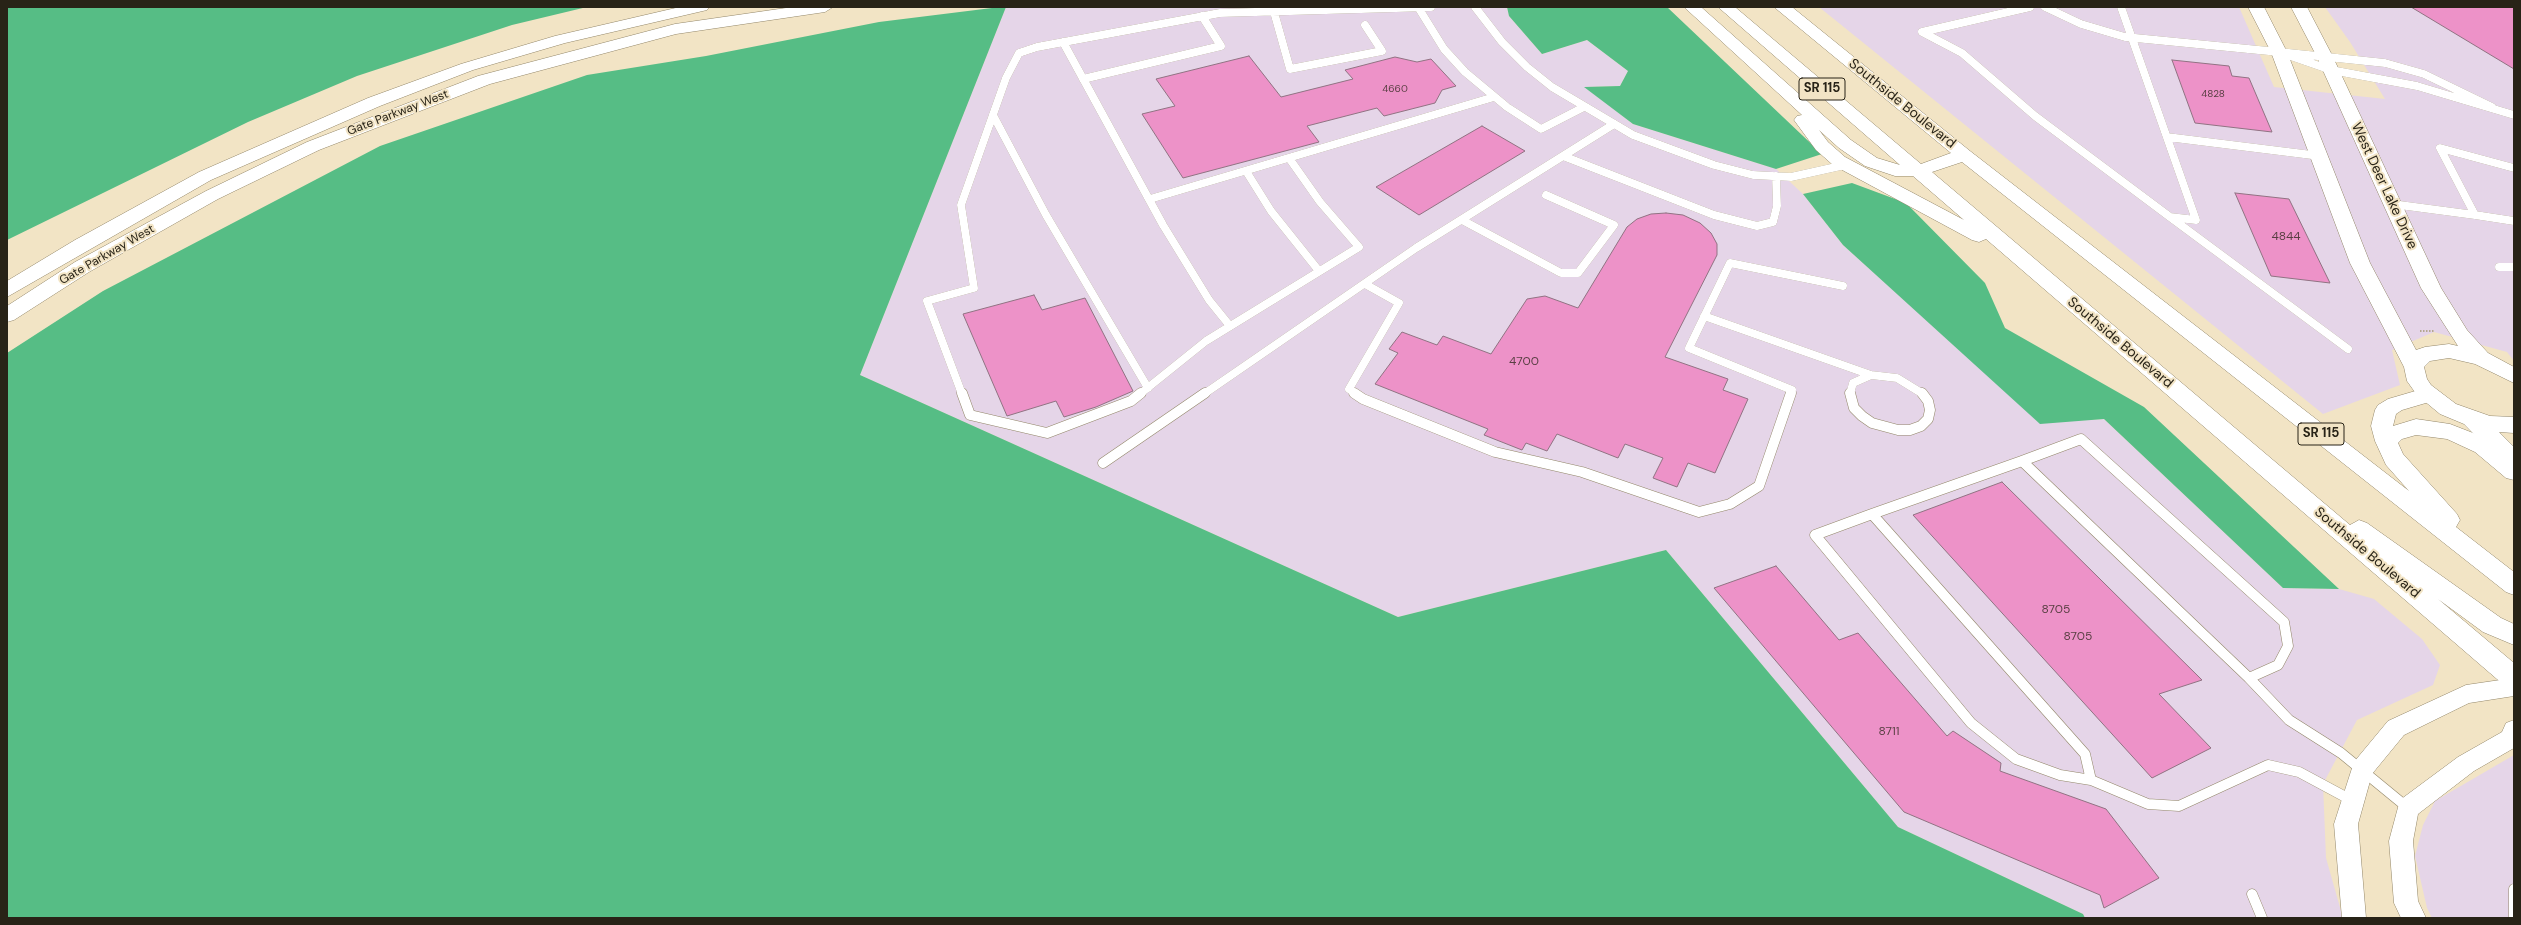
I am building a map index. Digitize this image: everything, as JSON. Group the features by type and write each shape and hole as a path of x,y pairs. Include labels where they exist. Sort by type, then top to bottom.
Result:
{"main road":[{"name":"Gate Parkway West","path":"7,290 82,244 205,176 374,102 467,67 561,39 701,7"},
{"name":"Gate Parkway West","path":"7,315 82,267 212,195 313,146 409,108 484,80 675,29 824,7"},
{"path":"1692,7 1845,144 1871,162 1895,170 1918,171 1964,155"},
{"name":"Southside Boulevard","path":"1726,7 2514,678"},
{"name":"Southside Boulevard","path":"1782,7 1964,155 2514,585"},
{"path":"2256,7 2278,52 2320,156 2360,263 2414,367 2417,381 2429,395 2448,409 2472,419 2490,424 2514,425"},
{"name":"West Deer Lake Drive","path":"2299,7 2327,62 2435,295 2463,340 2481,358"},
{"path":"1765,73 1822,146 1845,165 2022,260"},
{"name":"West Deer Lake Drive","path":"2414,367 2420,357 2435,351 2457,352 2481,358 2514,376"},
{"path":"2429,395 2395,404 2386,410 2382,426 2386,441 2394,459 2488,564"},
{"path":"2472,419 2514,461"},
{"path":"2386,441 2395,433 2409,428 2442,430 2483,446 2514,472"},
{"path":"2225,433 2492,625 2514,635"}],"street":[{"path":"2354,918 2346,824 2362,769 2396,728 2466,694 2514,687"},
{"path":"2414,918 2406,904 2400,841 2408,808 2466,764 2512,738 2514,730"}],"lane":[{"path":"1418,7 1444,49 1494,98 1541,129 1584,107"},
{"path":"1289,158 1320,202 1359,247 1206,341 1131,401 1047,433 970,415 927,301 974,288 961,205 993,115 1016,57 1028,49 1220,13 1263,9 1274,12 1431,7"},
{"path":"1475,7 1502,42 1527,67 1552,87 1633,135 1714,164 1753,175 1791,177 1845,165"},
{"path":"2030,7 1922,32 1962,53 2035,116 2348,349"},
{"path":"2045,7 2081,24 2132,38 2278,52 2327,62 2417,86 2492,107 2514,115"},
{"path":"2121,7 2196,220 2170,217"},
{"path":"1274,12 1290,69 1382,51 1365,25"},
{"path":"1083,79 1221,46 1202,16"},
{"path":"1063,42 1184,261 1208,300 1230,326"},
{"path":"2278,52 2327,62 2385,63 2424,74 2492,107"},
{"path":"1150,199 1494,98"},
{"path":"993,115 1046,215 1148,388"},
{"path":"1103,464 1365,284 1462,220 1614,124"},
{"path":"2167,137 2320,156"},
{"path":"2475,215 2440,148 2514,168"},
{"path":"1563,156 1714,215 1757,226 1773,222 1777,206 1776,176"},
{"path":"1246,171 1271,210 1319,271"},
{"path":"1462,220 1561,273 1578,273 1614,225 1546,195"},
{"path":"2392,204 2475,215 2514,222"},
{"path":"1365,284 1399,303 1349,389 1363,399 1495,452 1582,472 1699,512 1730,504 1759,486 1792,390 1689,348 1730,263 1843,286"},
{"path":"2500,267 2514,267"},
{"path":"1704,316 1871,375 1897,378 1921,391 1928,401 1930,410 1928,419 1921,426 1910,430 1898,430 1872,423 1862,416 1854,408 1850,390 1853,383 1871,375"},
{"path":"2249,678 2278,665 2288,646 2284,622 2081,439 1815,536 1971,723 2016,759 2060,775 2091,780 2148,804 2178,806 2268,765 2299,772 2353,801"},
{"path":"2022,461 2249,678 2289,720 2362,769 2408,808"},
{"path":"1872,514 2085,754 2091,780"},
{"path":"2514,889 2514,918"},
{"path":"2252,894 2262,918"}],"path":[{"path":"2415,331 2437,331"}],"shaded area":[{"path":"1006,7 1507,7 1509,16 1542,54 1587,40 1628,71 1620,86 1585,87 1633,124 1776,169 1803,194 1843,245 2040,423 2104,419 2283,588 2339,589 2374,599 2422,639 2440,665 2433,685 2357,720 2323,784 2326,858 2343,918 2085,918 2083,914 1898,827 1666,550 1398,617 860,375"},
{"path":"1819,7 2239,7 2274,87 2385,99 2350,42 2325,7 2514,7 2514,361 2507,352 2434,332 2392,350 2400,385 2323,414"},
{"path":"2514,755 2514,918 2432,918 2427,908 2415,856 2423,825 2435,801"}],"green space":[{"path":"7,7 587,7 512,25 357,76 248,122 7,240"},
{"path":"1006,7 860,375 1398,617 1666,550 1898,827 2083,914 2085,918 7,918 7,353 103,291 380,146 587,75 706,56 879,22"},
{"path":"1507,7 1667,7 1822,154 1776,169 1633,124 1584,87 1620,86 1628,71 1587,40 1542,54 1509,16"},
{"path":"1852,183 1906,203 1985,283 2005,328 2144,407 2339,589 2283,588 2104,419 2040,424 1843,245 1803,194"}],"building":[{"path":"2411,7 2514,7 2514,69"},
{"path":"1249,56 1281,97 1353,79 1345,70 1395,57 1417,62 1431,59 1456,86 1442,90 1435,103 1384,116 1377,108 1307,126 1319,142 1183,178 1142,114 1175,106 1156,79"},
{"path":"2172,60 2229,66 2232,76 2249,78 2272,132 2195,123"},
{"path":"1482,126 1525,151 1419,215 1376,187"},
{"path":"2235,193 2289,199 2330,283 2271,276"},
{"path":"1666,213 1683,215 1700,223 1711,233 1717,244 1717,255 1665,357 1728,379 1723,390 1748,399 1715,473 1688,463 1677,487 1653,478 1663,458 1625,444 1618,458 1557,434 1547,451 1526,443 1522,450 1484,435 1488,429 1375,384 1398,353 1389,349 1402,332 1437,345 1443,336 1491,354 1527,299 1545,296 1578,308 1627,227 1637,219 1651,214"},
{"path":"1034,295 1042,310 1085,298 1133,391 1096,407 1064,417 1056,401 1007,416 963,314"},
{"path":"2002,482 2202,680 2159,694 2211,748 2152,778 1913,515"},
{"path":"1776,566 1839,640 1858,633 1947,736 1953,731 2001,763 2000,771 2106,809 2159,878 2104,908 2100,895 1904,812 1714,588"}]}
